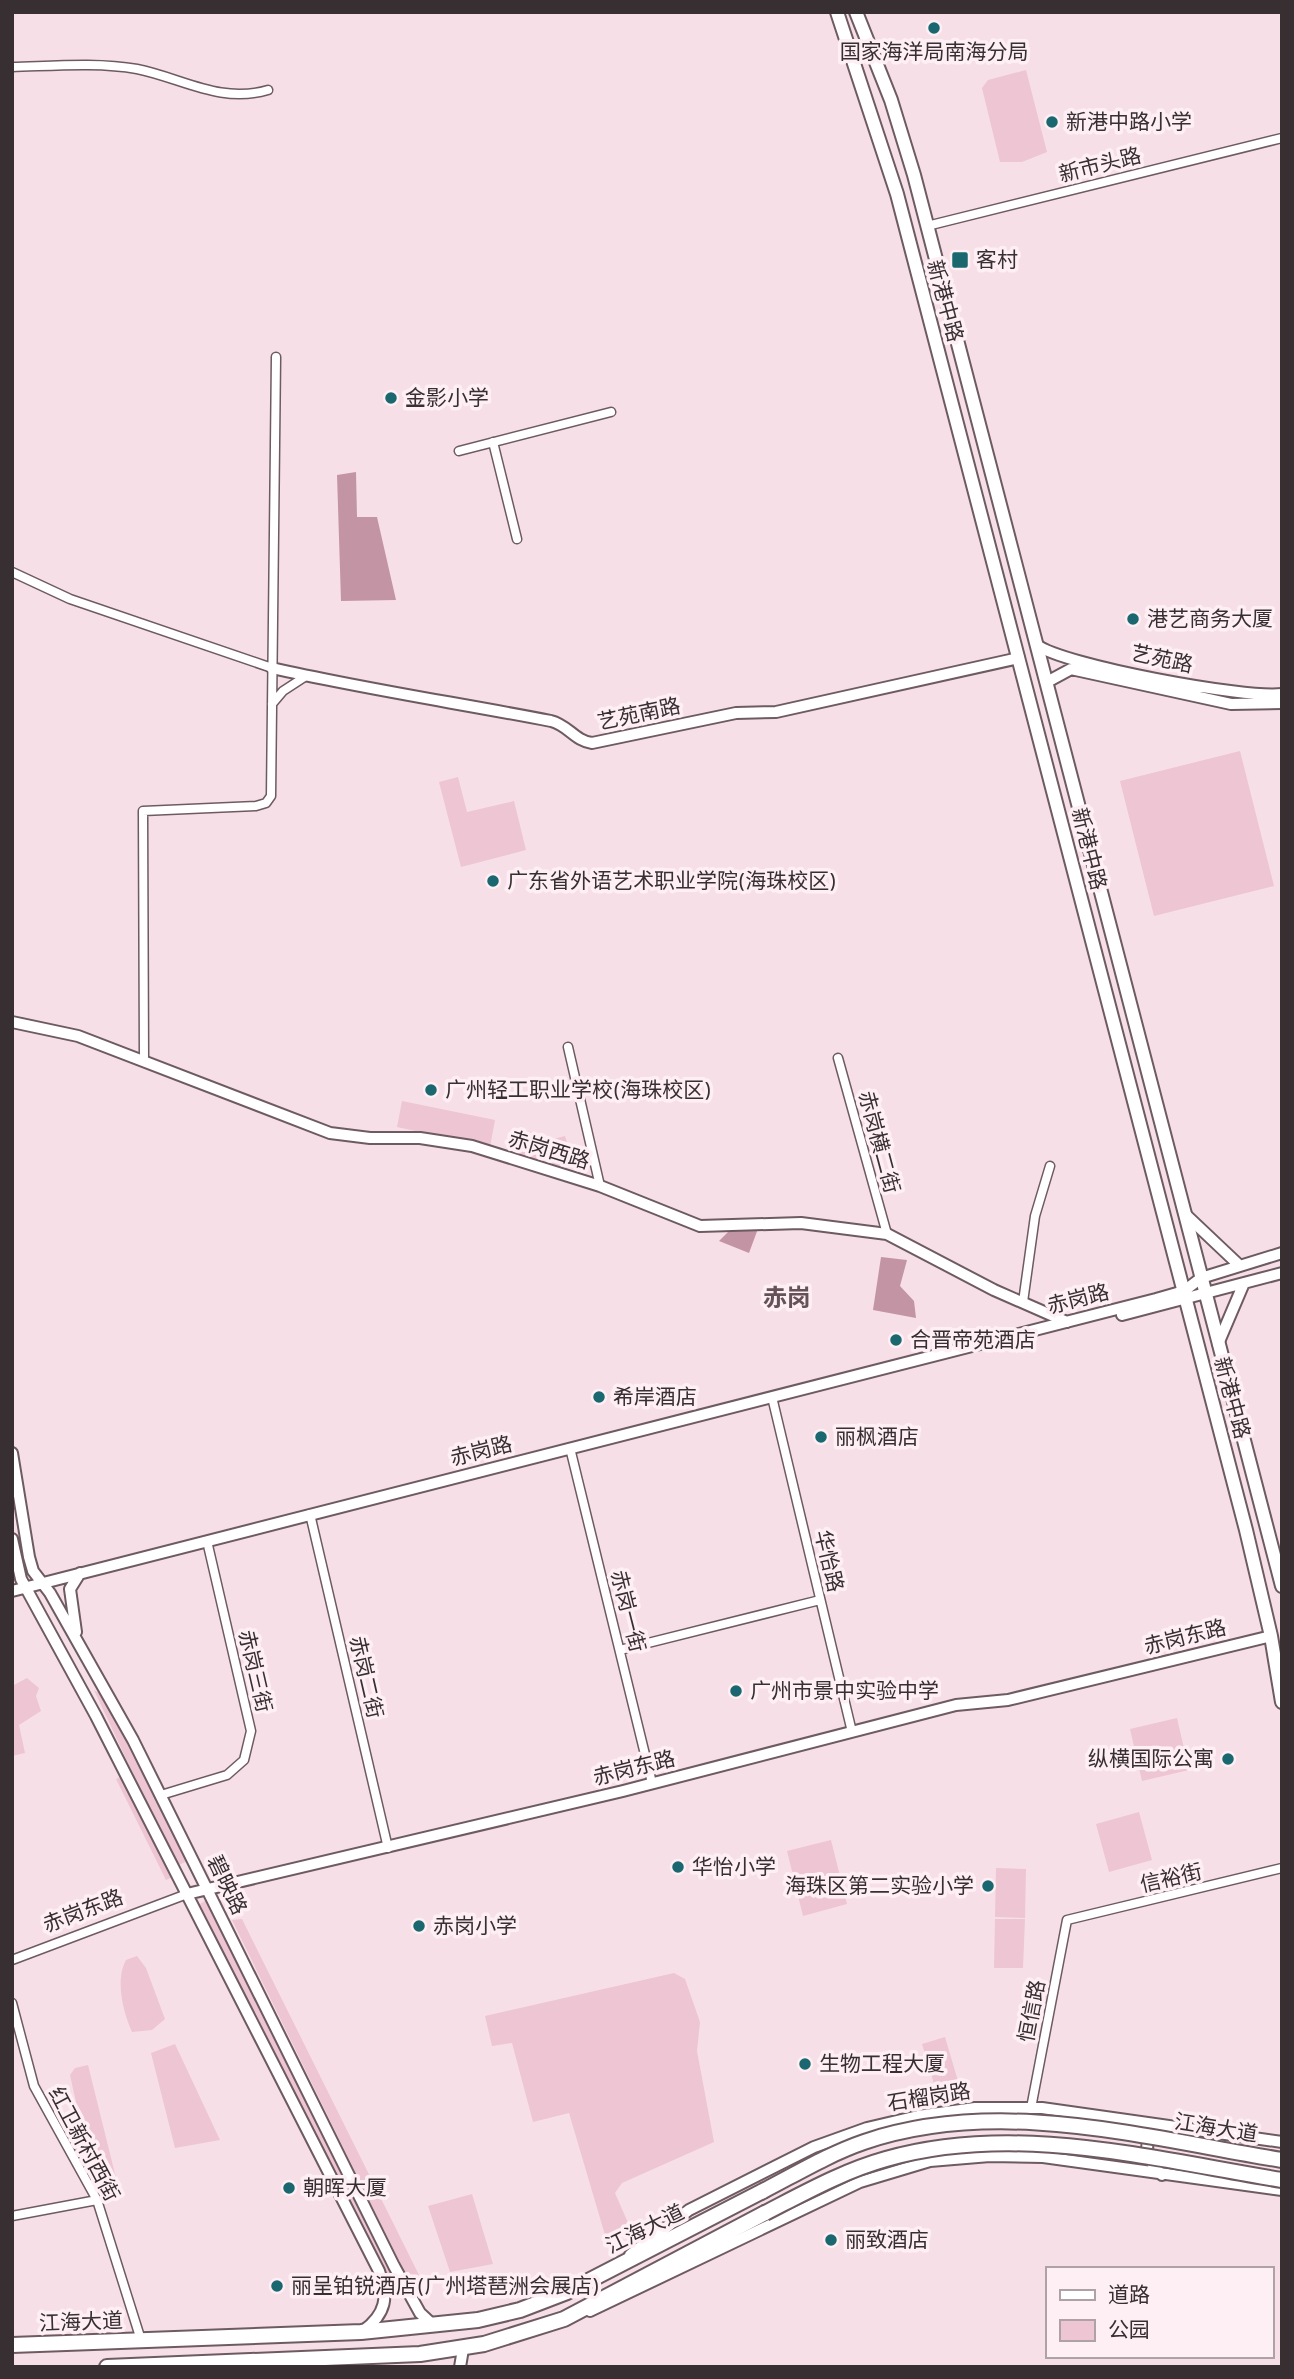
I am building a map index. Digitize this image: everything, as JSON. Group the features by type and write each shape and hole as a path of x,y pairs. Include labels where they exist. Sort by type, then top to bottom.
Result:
{"highway":[{"name":"江海大道","path":"12,2345 361,2332 434,2326 520,2310 567,2292 865,2142 919,2129 970,2123 1051,2124 1282,2160"},
{"name":"江海大道","path":"107,2367 210,2365 420,2354 505,2339 564,2319 765,2213 856,2169 914,2152 970,2144 1062,2146 1282,2180"}],"main road":[{"name":"新港中路","path":"836,12 892,175 1276,1635 1282,1702"},
{"name":"新港中路","path":"858,12 901,131 927,226 1282,1586"}],"street":[{"path":"12,67 137,69 181,85 248,96 268,90"},
{"name":"新市头路","path":"927,226 1282,138"},
{"path":"144,1060 143,811 256,806 270,800 276,357"},
{"path":"459,451 611,412"},
{"path":"492,443 517,539"},
{"path":"12,572 70,599 272,668"},
{"name":"艺苑路","path":"1037,645 1063,657 1218,691 1255,696 1282,694"},
{"name":"艺苑南路","path":"272,668 556,722 579,740 592,743 736,713 776,712 1018,658"},
{"name":"艺苑路","path":"1047,682 1071,669 1231,704 1282,703"},
{"path":"272,704 283,691 306,676"},
{"name":"赤岗西路","path":"12,1022 78,1036 330,1133 358,1138 420,1138 448,1142 600,1186 700,1226 801,1223 887,1234 1067,1322"},
{"path":"568,1047 600,1186"},
{"name":"赤岗横二街","path":"838,1058 887,1234"},
{"path":"1023,1302 1035,1216 1050,1166"},
{"path":"1185,1214 1239,1265"},
{"name":"赤岗路","path":"960,1350 1002,1344 1185,1295 1201,1278 1282,1254"},
{"name":"赤岗路","path":"12,1591 1067,1322 1185,1295 1205,1294 1282,1273"},
{"path":"1217,1344 1244,1283"},
{"name":"华怡路","path":"772,1397 852,1732"},
{"name":"赤岗一街","path":"570,1448 652,1783"},
{"name":"碧映路","path":"12,1453 33,1571 80,1648 161,1795 405,2287 420,2313 434,2326"},
{"name":"赤岗二街","path":"310,1514 388,1848"},
{"name":"碧映路","path":"12,1539 25,1587 62,1651 379,2271 385,2287 383,2311 377,2320 361,2332"},
{"name":"赤岗三街","path":"161,1795 227,1775 244,1760 251,1731 207,1541"},
{"path":"80,1573 72,1582 70,1600 80,1648"},
{"path":"620,1650 820,1600"},
{"name":"赤岗东路","path":"12,1960 187,1894 388,1848 956,1705 1008,1700 1276,1635"},
{"name":"信裕街","path":"1067,1920 1282,1868"},
{"name":"恒信路","path":"1031,2108 1067,1920"},
{"name":"红卫新村西街","path":"12,2004 34,2086 97,2200 141,2340"},
{"name":"石榴岗路","path":"618,2265 659,2230 689,2210 842,2136 898,2120 943,2112 1031,2108 1282,2142"},
{"path":"1090,2164 1105,2148 1105,2137 1093,2115"},
{"path":"1162,2175 1150,2160 1146,2147 1153,2132 1166,2125"},
{"path":"564,2319 625,2297 860,2182 930,2161 1043,2157 1282,2190"},
{"path":"12,2216 97,2200"},
{"path":"460,2367 463,2348"}],"green space":[{"path":"1026,70 1047,152 1022,162 1000,162 982,88 988,80"},
{"path":"1240,751 1274,886 1154,916 1120,781"},
{"path":"458,777 467,812 514,801 526,850 461,867 439,782"},
{"path":"402,1101 495,1120 490,1147 397,1127"},
{"path":"520,1129 542,1135 544,1164 514,1154"},
{"path":"565,1136 573,1162 553,1168 546,1141"},
{"path":"27,1678 39,1688 36,1696 41,1711 19,1725 25,1753 12,1756 12,1686"},
{"path":"94,1690 105,1697 190,1860 176,1866"},
{"path":"1177,1718 1189,1770 1142,1781 1130,1729"},
{"path":"123,1776 175,1876 166,1880 116,1779"},
{"path":"1139,1812 1152,1860 1109,1872 1096,1824"},
{"path":"831,1840 847,1904 803,1916 787,1851"},
{"path":"996,1868 1026,1869 1025,1918 995,1917"},
{"path":"208,1899 406,2295 386,2278 197,1906"},
{"path":"242,1919 421,2279 422,2287 412,2288 232,1920"},
{"path":"995,1919 1025,1919 1023,1968 994,1968"},
{"path":"137,1956 146,1968 165,2019 152,2030 132,2032 123,2006 121,1977 126,1960"},
{"path":"674,1973 685,1979 700,2022 697,2051 714,2142 622,2183 615,2193 629,2225 618,2240 605,2235 569,2113 533,2122 512,2043 492,2046 485,2016"},
{"path":"945,2037 958,2081 935,2087 922,2044"},
{"path":"175,2044 220,2140 175,2148 151,2053"},
{"path":"88,2065 116,2178 115,2193 102,2198 92,2188 69,2135 81,2125 70,2075 75,2068"},
{"path":"472,2194 493,2264 450,2272 428,2206"}],"shaded area":[{"path":"356,472 357,517 377,517 396,600 341,601 337,475"},
{"path":"759,1226 749,1253 719,1241 732,1228"},
{"path":"881,1257 907,1260 900,1286 914,1301 916,1318 873,1310"}],"place":[{"name":"国家海洋局南海分局","path":"934,28"},
{"name":"新港中路小学","path":"1052,122"},
{"name":"客村","path":"960,260"},
{"name":"金影小学","path":"391,398"},
{"name":"港艺商务大厦","path":"1133,619"},
{"name":"广东省外语艺术职业学院(海珠校区)","path":"493,881"},
{"name":"广州轻工职业学校(海珠校区)","path":"431,1090"},
{"name":"合晋帝苑酒店","path":"896,1340"},
{"name":"希岸酒店","path":"599,1397"},
{"name":"丽枫酒店","path":"821,1437"},
{"name":"广州市景中实验中学","path":"736,1691"},
{"name":"纵横国际公寓","path":"1228,1759"},
{"name":"华怡小学","path":"678,1867"},
{"name":"海珠区第二实验小学","path":"988,1886"},
{"name":"赤岗小学","path":"419,1926"},
{"name":"生物工程大厦","path":"805,2064"},
{"name":"朝晖大厦","path":"289,2188"},
{"name":"丽致酒店","path":"831,2240"},
{"name":"丽呈铂锐酒店(广州塔琶洲会展店)","path":"277,2286"}],"district":[{"name":"赤岗","path":"787,1298"}]}
